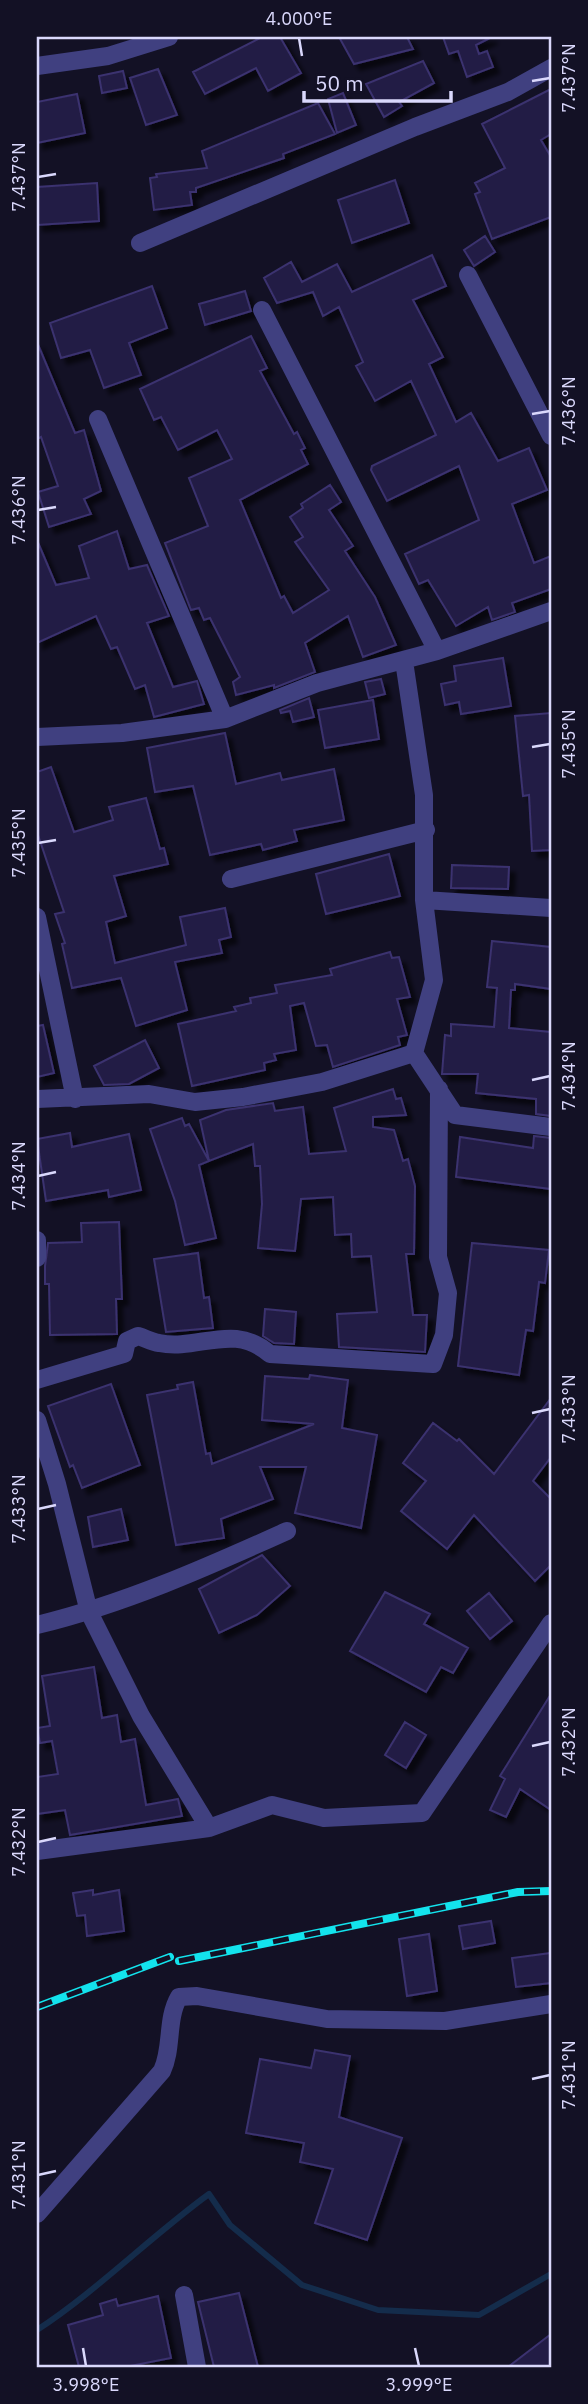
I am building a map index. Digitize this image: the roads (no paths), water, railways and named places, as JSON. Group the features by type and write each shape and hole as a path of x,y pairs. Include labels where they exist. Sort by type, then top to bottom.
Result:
{"street":[{"path":"37,66 108,56 169,37"},
{"path":"140,243 415,127 508,92 551,68"},
{"path":"468,275 551,436"},
{"path":"262,310 437,650"},
{"path":"98,419 225,719"},
{"path":"39,733 122,733 225,719 317,683 404,661 551,611"},
{"path":"404,661 418,744 426,830 424,901 434,980 414,1053"},
{"path":"231,879 426,830"},
{"path":"424,901 551,908"},
{"path":"37,917 75,1099"},
{"path":"414,1053 455,1115 551,1127"},
{"path":"37,1099 149,1094 195,1102 243,1097 322,1082 414,1053"},
{"path":"37,1380 124,1353 127,1341 138,1336 161,1344 235,1338 262,1347 271,1354 433,1364 444,1335 448,1293 438,1257 439,1089"},
{"path":"37,1240 37,1258"},
{"path":"37,1420 57,1484 89,1612 141,1716 209,1828"},
{"path":"37,1625 89,1612 181,1579 287,1531"},
{"path":"37,1851 209,1828 272,1805 324,1818 422,1813 551,1623"},
{"path":"37,2214 162,2071 170,2054 174,2005 179,1997 197,1996 340,2019 445,2021 551,2004"},
{"path":"184,2295 197,2367"}],"waterway":[{"path":"37,2330 81,2298 209,2194 230,2225 302,2285 378,2310 479,2315 551,2274"}],"railway":[{"path":"179,1961 518,1892 551,1891"},
{"path":"37,2007 170,1957"}]}
